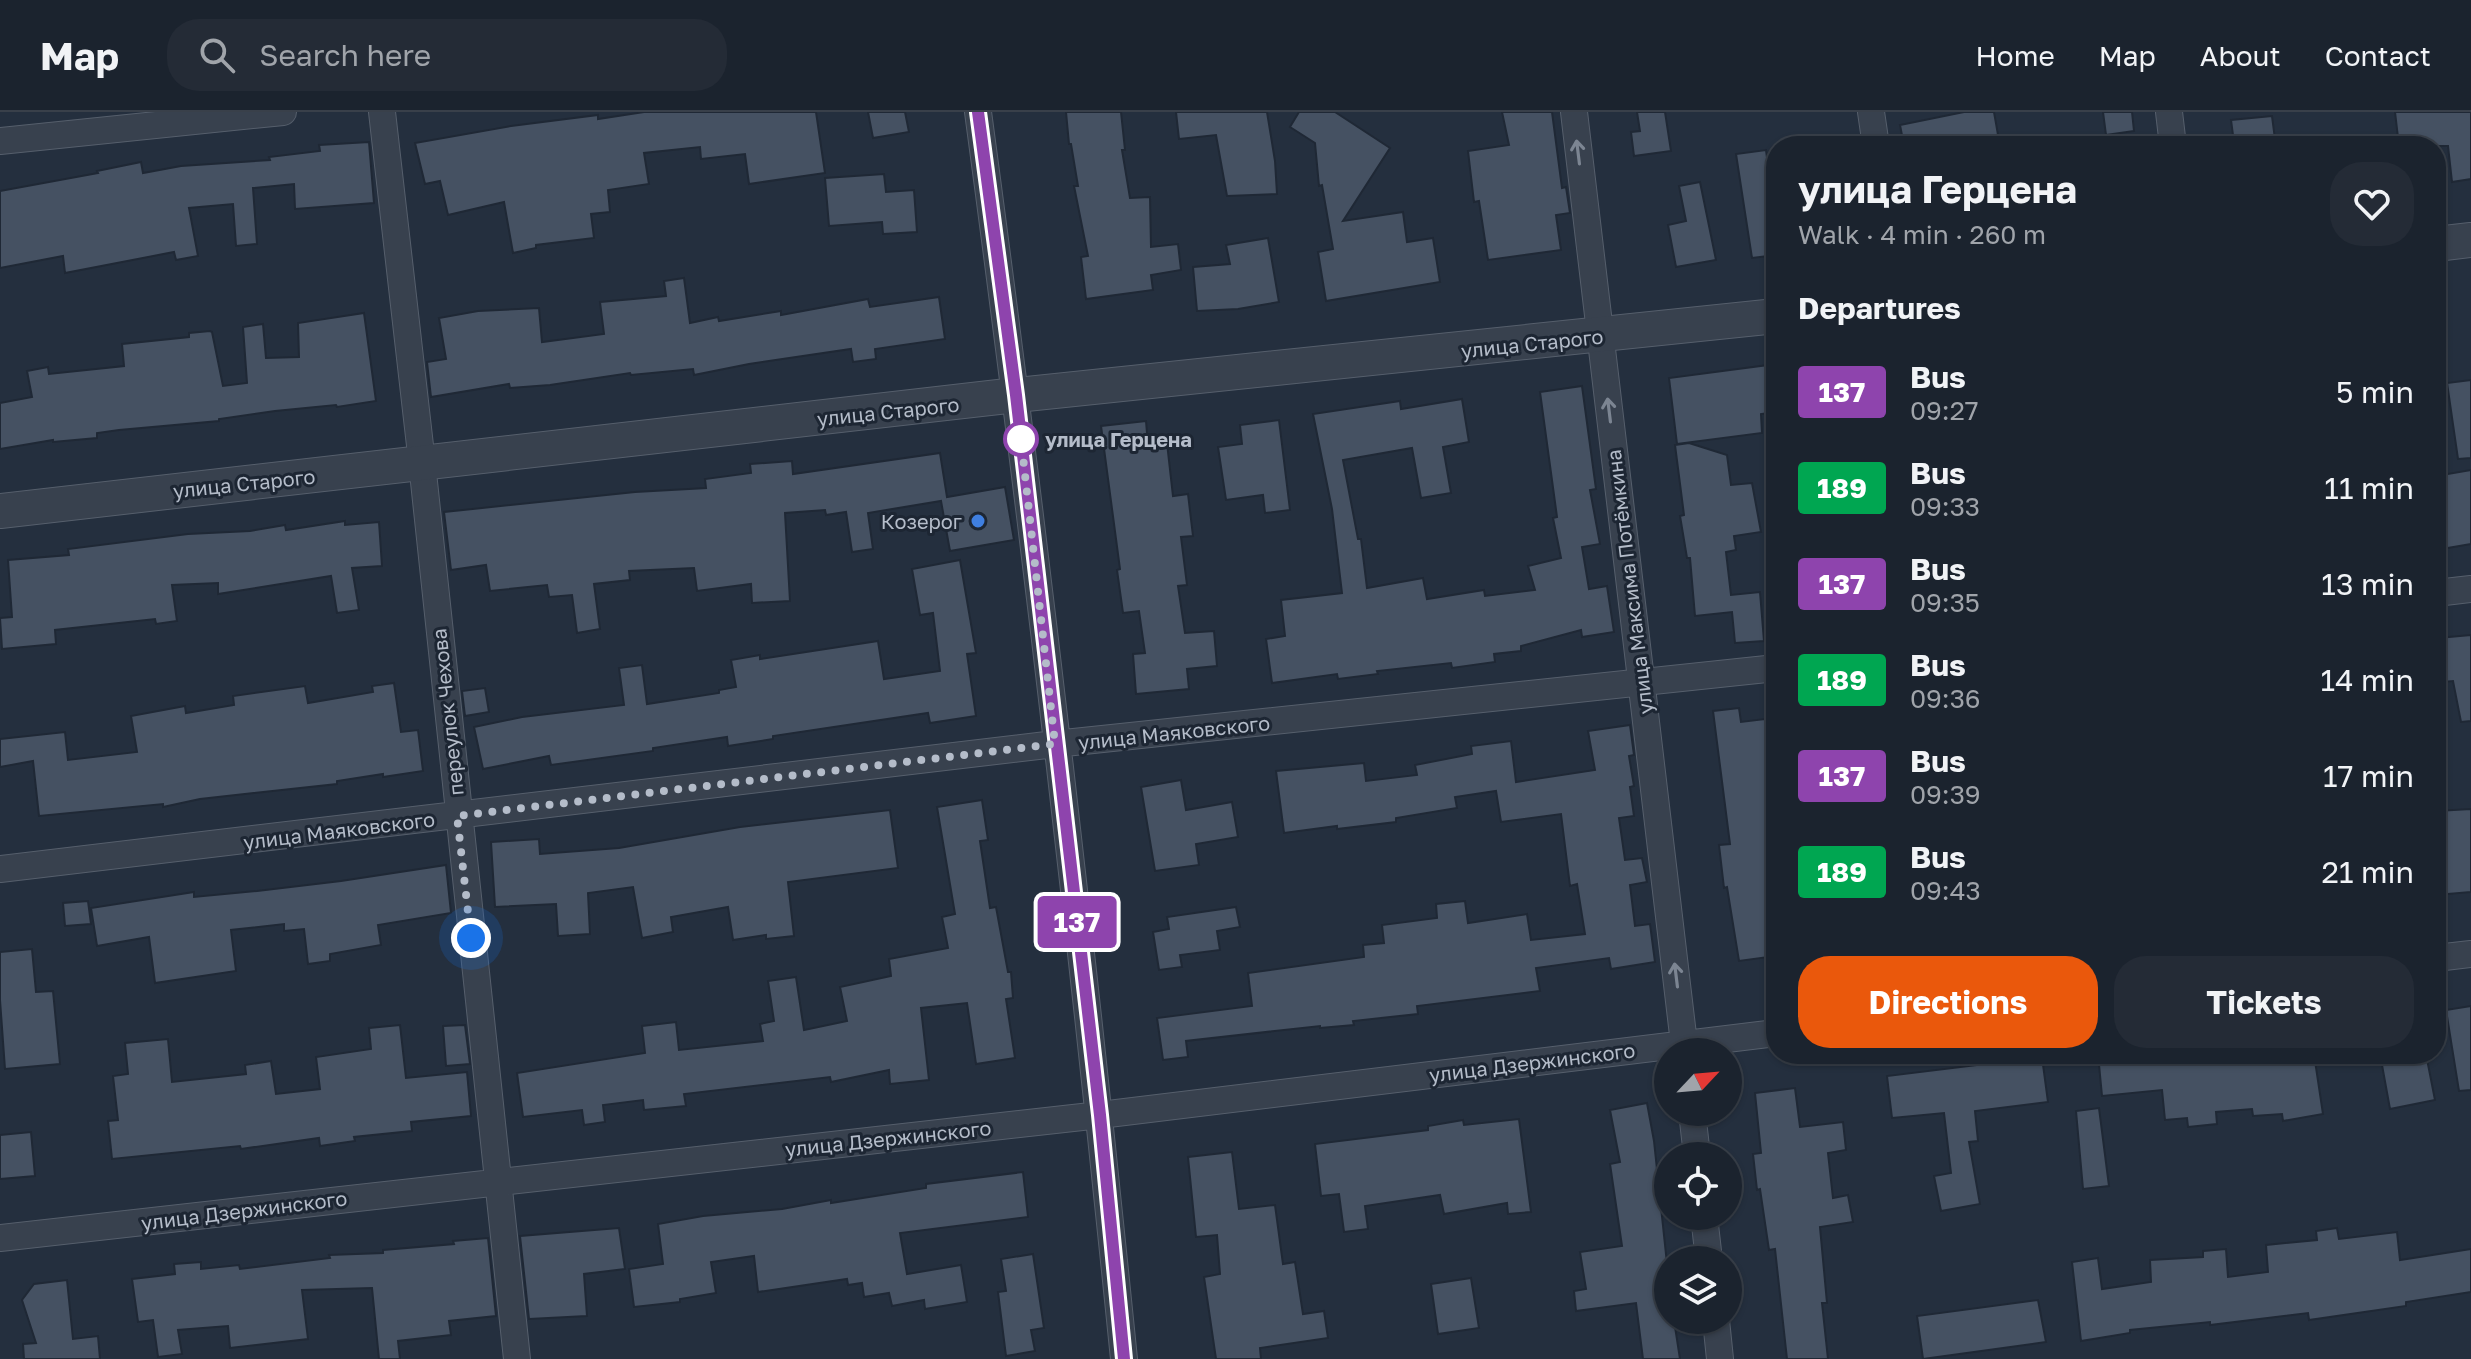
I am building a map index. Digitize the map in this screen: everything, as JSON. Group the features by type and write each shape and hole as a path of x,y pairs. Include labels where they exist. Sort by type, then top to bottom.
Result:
{"street":[{"path":"0,141 283,112"},
{"name":"переулок Чехова","path":"382,112 517,1359"},
{"path":"978,112 1016,395 1100,1115 1124,1359"},
{"name":"улица Максима Потёмкина","path":"1574,112 1684,1038"},
{"path":"1871,112 1875,136"},
{"path":"2169,112 2172,136"},
{"path":"2446,243 2471,240"},
{"name":"улица Старого","path":"0,511 1016,395 1766,317"},
{"path":"2446,592 2471,589"},
{"name":"улица Маяковского","path":"0,869 1055,744 1766,669"},
{"path":"2446,957 2471,954"},
{"name":"улица Дзержинского","path":"1742,1039 1766,1035"},
{"name":"улица Дзержинского","path":"0,1238 1654,1052"},
{"path":"1717,1334 1720,1359"}],"building":[{"path":"644,112 816,112 825,173 749,184 745,154 701,159 700,147 644,153 649,184 608,190 610,212 591,214 594,238 536,245 536,248 513,253 504,202 448,215 440,181 425,184 415,143 511,126"},
{"path":"868,112 905,112 909,132 873,138"},
{"path":"1066,112 1121,112 1125,150 1122,150 1130,198 1150,197 1151,247 1178,244 1181,270 1151,275 1153,290 1086,299 1081,257 1088,256 1074,186 1078,186"},
{"path":"1176,112 1267,112 1277,194 1227,196 1216,135 1179,139"},
{"path":"1299,112 1335,112 1390,148 1343,221 1403,212 1407,242 1433,238 1440,282 1326,301 1318,252 1333,249 1322,185 1319,186 1315,143 1290,127"},
{"path":"1502,112 1552,112 1562,188 1566,187 1570,213 1556,215 1561,250 1488,260 1479,201 1474,202 1468,151 1509,145"},
{"path":"1637,112 1665,112 1671,151 1634,156 1631,132 1640,131"},
{"path":"1964,112 1994,112 1998,136 1902,136 1900,125"},
{"path":"2103,112 2132,112 2134,131 2106,135"},
{"path":"2395,112 2471,112 2471,179 2452,182 2446,136 2398,136"},
{"path":"2272,116 2275,136 2233,136 2231,120"},
{"path":"369,142 374,203 295,209 294,184 253,188 257,244 236,246 233,204 189,208 198,256 176,260 174,252 65,273 63,256 0,268 0,191 141,162 143,173 181,166 270,160 269,157 320,151 319,145"},
{"path":"1766,150 1766,256 1752,258 1736,154"},
{"path":"884,174 886,192 914,190 917,232 883,234 882,222 829,226 825,178"},
{"path":"1700,182 1716,260 1676,267 1668,225 1686,221 1679,186"},
{"path":"1268,238 1279,302 1238,309 1197,311 1193,267 1230,264 1226,245"},
{"path":"684,278 690,323 781,311 781,315 868,299 870,307 939,297 945,339 875,349 876,359 853,362 851,349 694,375 693,369 630,373 550,385 510,388 509,384 431,397 427,362 446,359 439,318 478,311 539,308 542,342 604,334 600,302 666,296 664,281"},
{"path":"364,313 376,401 119,430 97,433 97,438 53,440 0,449 0,403 32,397 27,371 48,367 49,374 124,366 122,344 189,337 189,333 210,331 223,386 247,383 243,327 263,324 266,358 299,357 298,323"},
{"path":"1766,365 1766,413 1761,414 1762,433 1677,444 1669,378"},
{"path":"2471,380 2471,458 2458,459 2447,383"},
{"path":"1582,386 1596,489 1590,490 1600,544 1582,547 1589,589 1607,586 1614,632 1582,637 1581,630 1521,646 1521,651 1494,654 1495,662 1452,668 1451,663 1377,671 1378,674 1338,679 1337,674 1272,683 1266,639 1285,636 1281,600 1342,593 1332,509 1313,414 1400,401 1401,409 1462,399 1469,442 1443,447 1451,493 1421,498 1412,448 1343,460 1358,539 1361,539 1367,588 1423,578 1427,599 1484,590 1485,596 1535,590 1528,566 1561,558 1553,518 1557,517 1540,392"},
{"path":"1279,420 1290,510 1265,513 1263,495 1226,500 1218,447 1242,444 1240,425"},
{"path":"1146,421 1148,445 1167,443 1173,496 1188,494 1193,536 1181,537 1187,585 1178,586 1185,633 1214,631 1217,666 1187,669 1189,689 1136,694 1133,654 1145,653 1139,611 1123,613 1101,426"},
{"path":"1689,443 1727,455 1731,485 1752,483 1761,532 1734,536 1736,550 1726,552 1731,595 1760,592 1764,641 1735,643 1732,612 1695,616 1690,558 1687,558 1680,516 1684,515 1675,445"},
{"path":"940,453 947,497 1005,487 1014,540 950,551 941,501 868,513 873,549 852,552 846,512 826,515 825,510 785,513 790,601 752,603 751,584 697,591 694,568 629,571 630,580 594,584 600,629 577,633 572,595 549,597 547,585 490,591 486,565 451,570 444,512 635,492 706,488 705,479 751,473 750,464 792,461 793,474"},
{"path":"2471,470 2471,544 2446,548 2446,474"},
{"path":"345,521 345,525 379,522 382,566 352,568 359,610 337,613 331,576 218,594 218,583 172,585 177,621 156,624 155,619 55,630 56,644 2,649 0,618 12,617 8,560 69,555 68,549 188,534 250,531 285,525 286,530"},
{"path":"960,560 976,653 967,654 976,716 930,723 928,713 773,736 773,739 728,746 727,737 551,765 549,756 483,769 474,727 522,717 624,705 619,668 642,665 647,704 719,693 719,690 736,687 731,660 760,655 760,659 878,641 884,679 940,671 933,613 920,615 912,569"},
{"path":"2471,635 2471,721 2461,722 2453,681 2446,682 2446,637"},
{"path":"394,683 401,732 418,730 423,771 200,799 163,807 163,804 39,816 33,761 0,767 0,739 65,732 68,760 137,752 131,716 185,706 186,713 234,705 233,696 305,686 308,703 373,692 372,686"},
{"path":"485,688 489,712 465,716 462,691"},
{"path":"1739,708 1741,722 1765,719 1766,957 1739,961 1719,845 1730,844 1713,711"},
{"path":"1630,725 1634,755 1629,756 1634,786 1630,787 1634,816 1619,818 1625,860 1642,858 1647,882 1630,885 1635,926 1650,924 1655,962 1611,969 1609,958 1536,968 1540,991 1417,1006 1418,1014 1353,1021 1354,1025 1186,1041 1188,1057 1163,1060 1157,1018 1252,1006 1248,973 1364,957 1363,945 1384,943 1382,925 1437,918 1436,904 1465,901 1468,923 1527,914 1531,940 1585,934 1577,884 1570,886 1561,814 1501,822 1496,791 1455,797 1457,808 1396,818 1396,822 1284,833 1276,771 1364,763 1366,781 1417,775 1415,765 1472,754 1471,746 1511,741 1516,782 1595,770 1588,731"},
{"path":"1181,780 1186,810 1232,802 1238,837 1196,844 1199,865 1155,871 1141,787"},
{"path":"982,800 988,840 980,841 990,908 996,907 1008,972 1011,972 1013,998 1006,999 1015,1058 976,1064 967,1003 921,1008 929,1080 890,1084 889,1070 831,1082 830,1077 684,1094 686,1106 644,1110 643,1100 603,1105 605,1122 584,1125 582,1110 523,1117 517,1073 645,1053 642,1026 676,1022 679,1050 763,1041 760,1024 774,1021 768,981 796,977 804,1030 847,1021 840,987 891,976 889,959 948,948 942,917 955,914 937,807"},
{"path":"2471,809 2471,892 2446,894 2446,810"},
{"path":"890,810 898,868 788,882 794,936 766,939 766,935 733,940 728,907 671,917 673,932 642,938 633,887 588,893 590,934 558,936 556,904 495,907 491,842 539,839 540,854 619,848 740,827"},
{"path":"446,865 451,913 378,925 381,945 330,954 330,961 308,964 304,929 284,931 284,924 231,930 236,971 155,983 149,937 97,946 91,908 194,892 194,897 257,891"},
{"path":"88,901 91,924 65,926 63,903"},
{"path":"1236,907 1240,927 1217,931 1220,950 1180,955 1182,967 1159,970 1153,932 1169,929 1167,917"},
{"path":"32,949 36,992 53,991 60,1064 5,1069 0,952"},
{"path":"2471,1006 2471,1090 2459,1091 2446,1010"},
{"path":"400,1025 406,1078 467,1072 471,1116 411,1122 412,1131 354,1137 355,1141 320,1146 319,1138 241,1149 240,1146 112,1159 108,1121 118,1120 113,1076 128,1074 125,1043 168,1039 172,1082 246,1074 245,1065 271,1061 276,1094 320,1089 316,1057 371,1049 369,1028"},
{"path":"465,1025 470,1064 446,1066 443,1026"},
{"path":"1985,1064 2043,1064 2048,1102 1975,1111 1978,1141 1969,1142 1980,1204 1941,1211 1934,1176 1951,1173 1944,1113 1892,1118 1887,1076"},
{"path":"2099,1064 2316,1064 2323,1114 2283,1121 2282,1114 2253,1116 2252,1109 2216,1112 2217,1124 2188,1127 2187,1118 2165,1120 2162,1090 2102,1096"},
{"path":"2382,1064 2428,1064 2435,1100 2390,1109"},
{"path":"1795,1088 1800,1127 1843,1122 1846,1150 1828,1153 1833,1198 1848,1195 1853,1222 1820,1227 1827,1303 1822,1303 1828,1359 1787,1359 1775,1249 1769,1250 1760,1189 1757,1190 1753,1154 1761,1153 1755,1093"},
{"path":"1647,1103 1654,1142 1654,1230 1663,1230 1665,1246 1654,1246 1654,1334 1676,1334 1680,1359 1643,1359 1636,1303 1576,1311 1574,1291 1586,1289 1580,1252 1622,1246 1610,1164 1620,1162 1610,1110"},
{"path":"2099,1108 2109,1186 2083,1189 2076,1111"},
{"path":"1519,1119 1531,1212 1508,1214 1507,1203 1444,1214 1440,1195 1365,1206 1368,1229 1344,1232 1339,1194 1321,1196 1315,1144 1428,1130 1428,1126 1463,1120 1464,1125"},
{"path":"31,1132 35,1176 0,1179 0,1135"},
{"path":"1232,1152 1239,1209 1275,1205 1283,1264 1295,1262 1303,1314 1324,1311 1328,1338 1260,1348 1261,1359 1216,1359 1204,1277 1220,1274 1217,1235 1196,1237 1188,1157"},
{"path":"1023,1172 1028,1217 900,1233 907,1274 961,1265 967,1302 925,1309 924,1300 892,1306 889,1293 864,1297 862,1283 848,1285 847,1279 758,1292 754,1256 711,1262 716,1293 680,1299 680,1302 634,1307 629,1269 663,1264 658,1224 831,1200 831,1203 926,1188 926,1184"},
{"path":"619,1228 625,1269 584,1274 587,1316 529,1319 520,1236"},
{"path":"2337,1228 2339,1239 2397,1232 2400,1260 2471,1249 2471,1292 2406,1302 2406,1306 2309,1320 2308,1313 2210,1325 2210,1322 2130,1330 2130,1333 2081,1341 2072,1262 2098,1258 2102,1289 2151,1282 2150,1260 2203,1257 2203,1251 2226,1249 2228,1277 2268,1272 2266,1245 2317,1240 2316,1231"},
{"path":"488,1238 496,1316 449,1321 451,1335 398,1341 400,1359 379,1359 372,1288 302,1290 308,1339 230,1348 228,1326 178,1330 182,1354 158,1357 153,1320 138,1322 132,1279 175,1274 174,1264 201,1262 201,1269 239,1265 240,1269 330,1258 329,1255 383,1253 383,1250"},
{"path":"1033,1254 1044,1328 1031,1330 1035,1351 1006,1356 998,1292 1006,1291 1001,1259"},
{"path":"1471,1278 1479,1328 1438,1334 1431,1284"},
{"path":"67,1280 73,1339 98,1336 100,1359 24,1359 23,1344 36,1343 22,1300 34,1284"},
{"path":"2038,1300 2046,1342 1923,1359 1917,1316"}],"bus line":[{"name":"137","path":"978,112 1016,395 1100,1115 1124,1359"}],"place":[{"name":"улица Герцена","path":"1021,439"},
{"name":"Козерог","path":"978,521"}],"route":[{"path":"471,938 457,816 1055,744 1021,439"}]}
